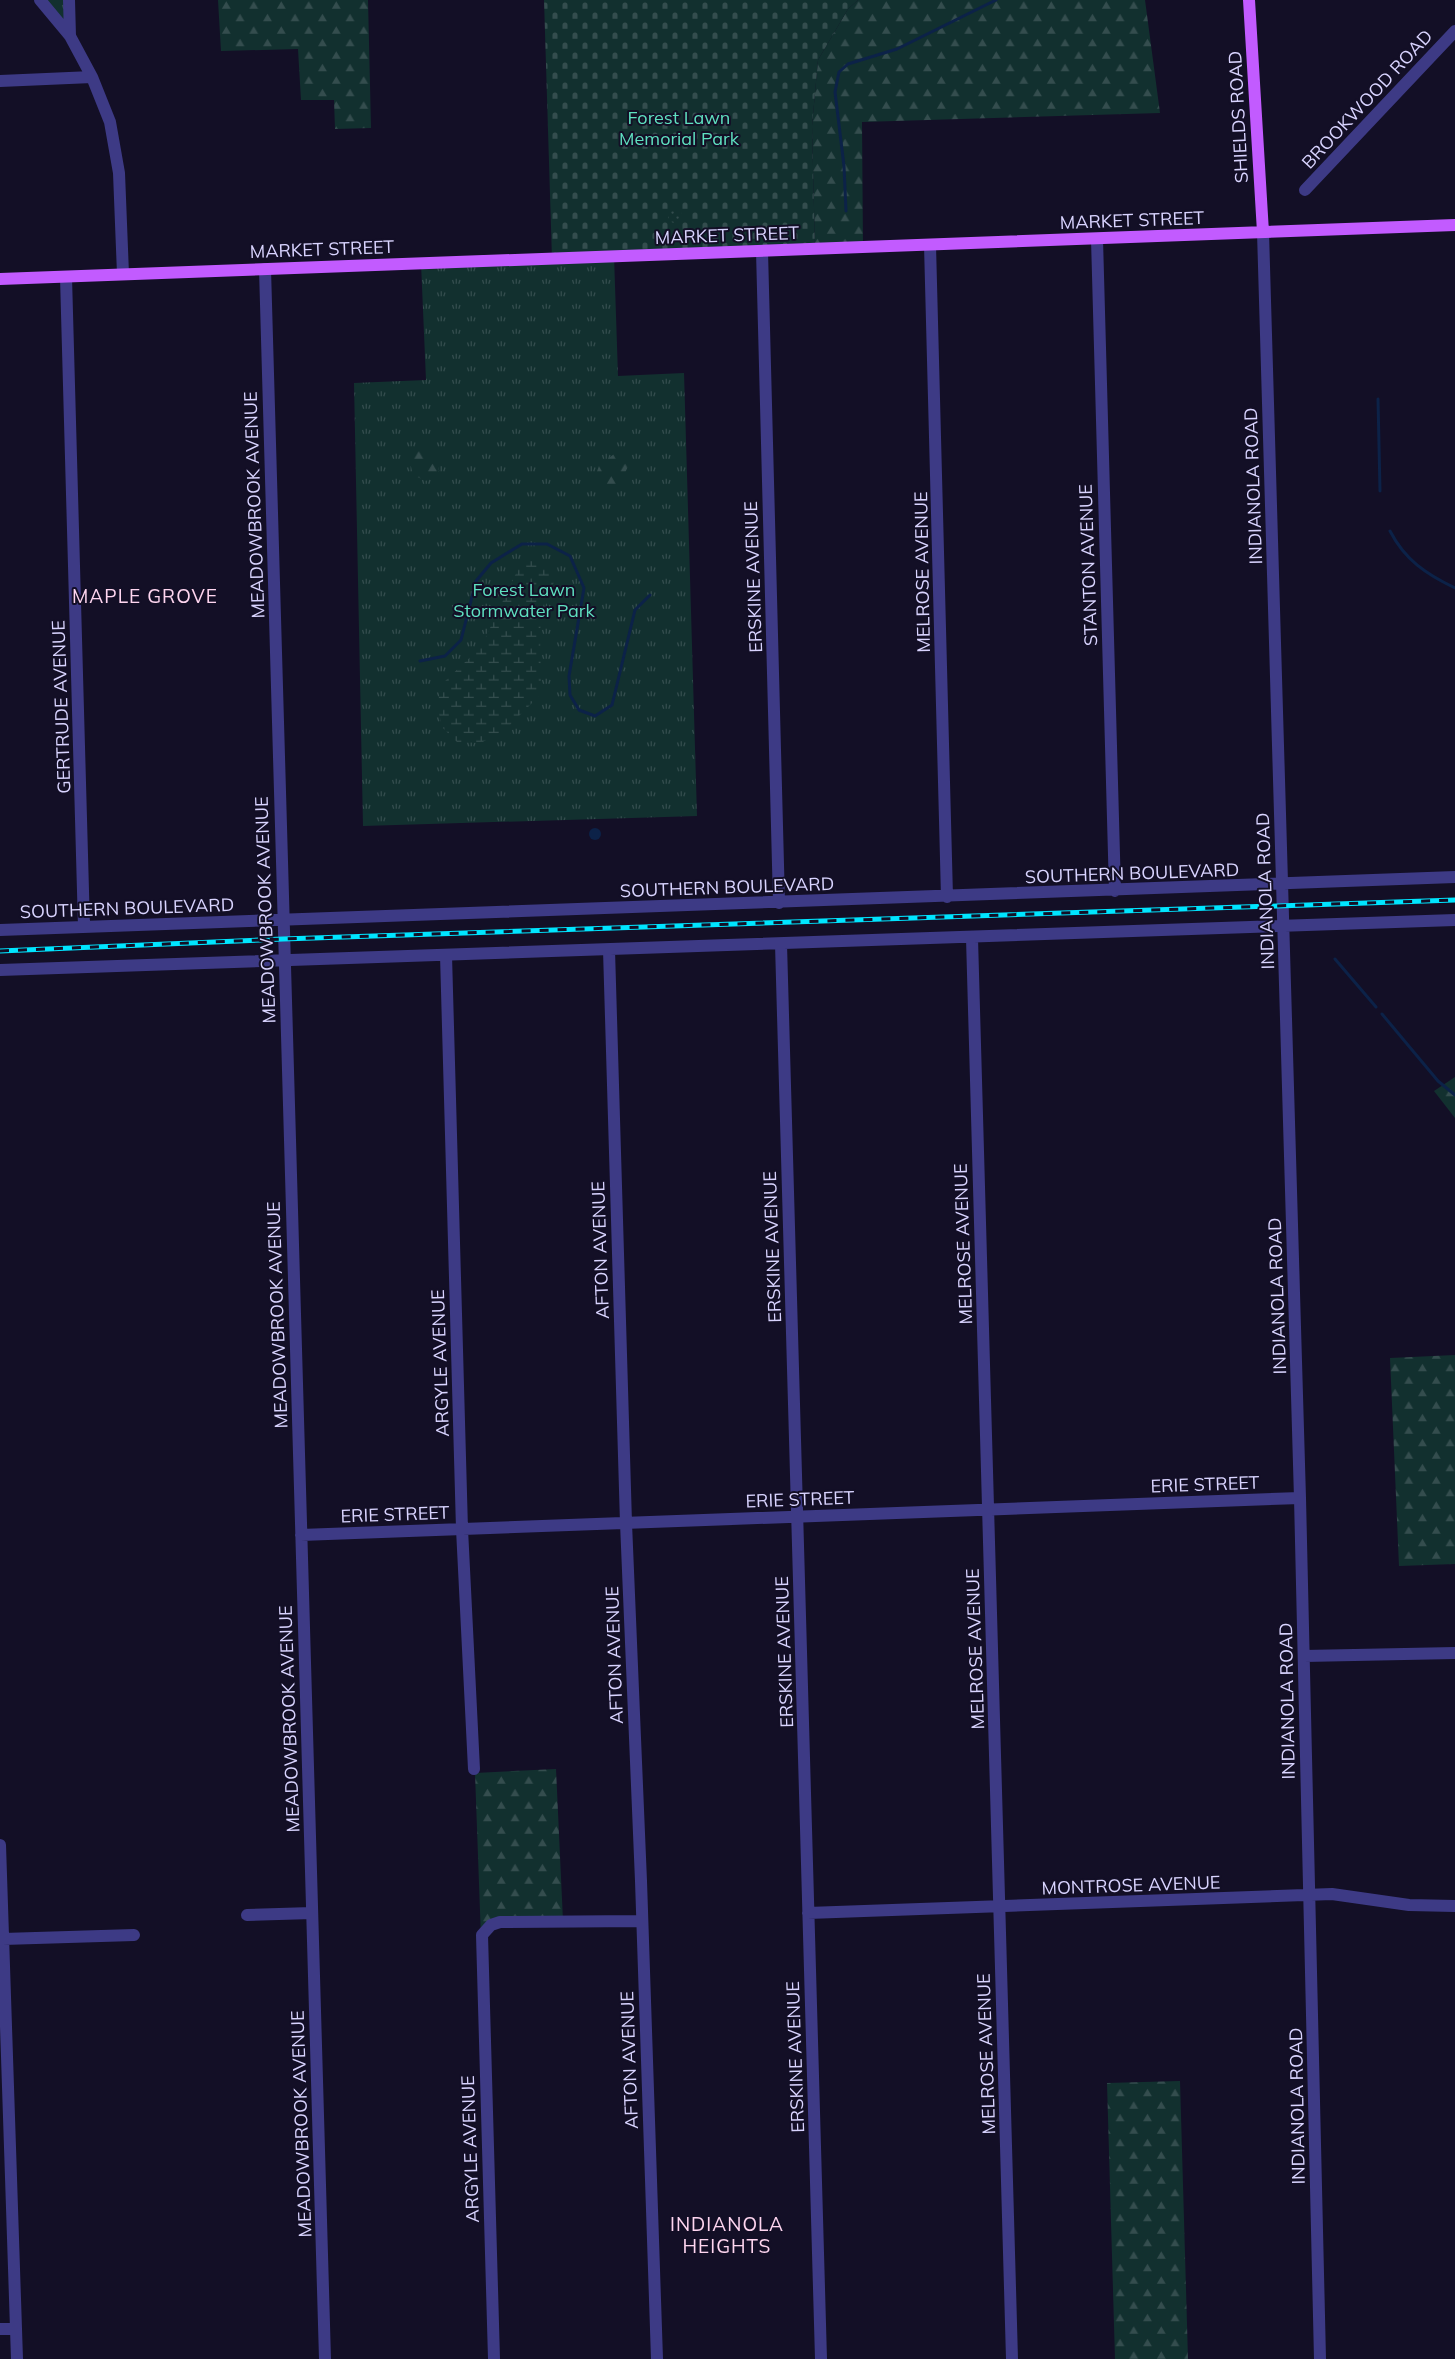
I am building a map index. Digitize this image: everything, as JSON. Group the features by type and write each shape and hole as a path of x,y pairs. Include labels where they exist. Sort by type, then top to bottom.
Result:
{"main road":[{"name":"SHIELDS ROAD","path":"1249,0 1263,232"},
{"name":"MARKET STREET","path":"0,279 930,246 1263,232 1410,229 1455,225"}],"street":[{"path":"40,0 70,36 92,77 107,113 119,172 123,274"},
{"path":"69,0 70,36"},
{"name":"BROOKWOOD ROAD","path":"1305,190 1455,31"},
{"path":"0,81 92,77"},
{"name":"INDIANOLA ROAD","path":"1263,232 1300,1498 1320,2359"},
{"name":"STANTON AVENUE","path":"1096,239 1115,891"},
{"name":"MELROSE AVENUE","path":"930,246 947,897"},
{"name":"ERSKINE AVENUE","path":"762,251 779,903"},
{"name":"MEADOWBROOK AVENUE","path":"264,269 325,2359"},
{"name":"GERTRUDE AVENUE","path":"66,277 84,927"},
{"name":"SOUTHERN BOULEVARD","path":"0,930 1283,885 1455,877"},
{"path":"0,970 972,938 1284,924 1455,920"},
{"name":"MELROSE AVENUE","path":"972,938 1012,2359"},
{"name":"ERSKINE AVENUE","path":"781,944 821,2359"},
{"name":"AFTON AVENUE","path":"609,950 626,1523 657,2359"},
{"name":"ARGYLE AVENUE","path":"446,955 462,1529 474,1769"},
{"name":"ERIE STREET","path":"301,1535 1300,1498"},
{"path":"1304,1656 1455,1654"},
{"path":"0,1846 17,2359"},
{"name":"MONTROSE AVENUE","path":"808,1913 1310,1896 1356,1896 1409,1904 1455,1906"},
{"path":"247,1915 312,1913"},
{"name":"ARGYLE AVENUE","path":"494,2359 481,1938 491,1925 500,1922 642,1921"},
{"path":"3,1939 134,1935"},
{"path":"0,2330 16,2329"}],"green space":[{"path":"40,0 69,0 70,36"},
{"path":"218,0 368,0 371,128 335,129 334,100 301,100 298,49 221,51"},
{"name":"Forest Lawn Memorial Park","path":"544,0 858,0 848,9 818,60 812,126 815,249 552,259"},
{"path":"858,0 1145,0 1160,113 862,122 863,248 815,249 812,126 818,60 848,9"},
{"path":"672,209 678,209 682,216 678,223 672,223 668,219 668,213"},
{"name":"Forest Lawn Stormwater Park","path":"614,256 618,376 684,373 697,816 363,826 354,383 426,380 421,263"},
{"path":"418,445 437,459 439,471 426,481 413,475 408,454"},
{"path":"614,454 630,462 619,486 606,490 592,485 599,466"},
{"path":"536,557 549,564 554,582 547,599 540,629 541,694 507,728 481,743 457,742 442,727 437,704 442,684 481,647 520,565"},
{"path":"1455,1077 1455,1118 1434,1091"},
{"path":"1455,1355 1455,1564 1399,1566 1390,1358"},
{"path":"556,1769 563,1921 500,1922 481,1938 475,1773"},
{"path":"1180,2081 1188,2359 1115,2359 1107,2083"}],"water":[{"path":"595,828 601,834 595,840 589,834"}],"waterway":[{"path":"846,211 844,166 835,92 839,72 848,64 897,49 996,0"},
{"path":"1378,399 1380,491"},
{"path":"1390,531 1402,550 1417,565 1455,588"},
{"path":"420,661 445,656 461,640 476,581 491,563 522,544 547,544 570,556 584,588 569,676 570,695 579,710 595,716 612,705 635,610 650,595"},
{"path":"1335,959 1376,1007"},
{"path":"1382,1014 1438,1081 1455,1095"}],"railway":[{"path":"0,951 283,939 1455,900"}],"district":[{"name":"MAPLE GROVE","path":"145,596"},
{"name":"INDIANOLA HEIGHTS","path":"727,2235"}]}
